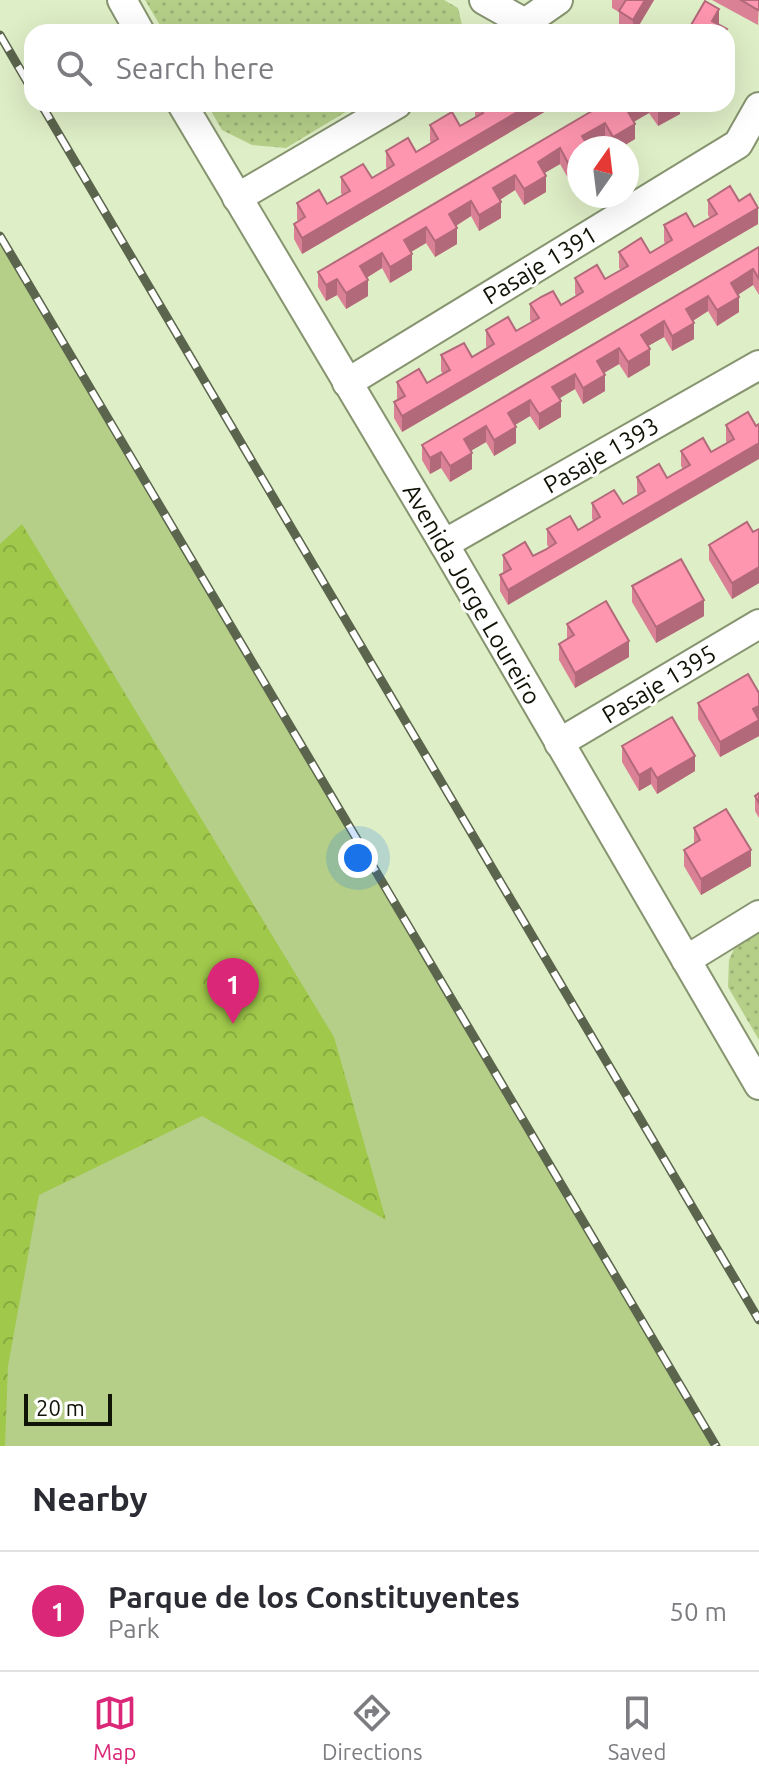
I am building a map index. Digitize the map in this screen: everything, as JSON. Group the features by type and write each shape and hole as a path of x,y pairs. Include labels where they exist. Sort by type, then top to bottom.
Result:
{"street":[{"path":"122,0 136,24"},
{"path":"484,0 513,24"},
{"path":"524,24 558,0"},
{"name":"Pasaje 1391","path":"347,383 738,144 759,107"},
{"name":"Avenida Jorge Loureiro","path":"187,112 444,544 759,1085"},
{"path":"237,198 383,112"},
{"name":"Pasaje 1393","path":"444,544 759,365"},
{"name":"Pasaje 1395","path":"559,743 759,624"},
{"path":"686,960 759,915"}],"green space":[{"path":"145,0 444,0 458,8 462,24 159,24"},
{"path":"212,112 346,112 286,148 252,145 222,130"},
{"path":"0,236 716,1446 0,1446"},
{"path":"22,524 334,1037 386,1220 202,1116 39,1195 8,1366 5,1446 0,1446 0,544"},
{"path":"759,925 759,1040 728,987 729,960 740,936"}],"building":[{"path":"626,0 645,0 633,20 619,11"},
{"path":"741,0 759,0 758,10"},
{"path":"705,1 719,9 712,21 718,24 692,24"},
{"path":"452,112 460,126 483,113 517,112 302,238 294,224 305,217 297,203 319,190 327,204 350,191 341,177 363,164 372,178 394,165 386,151 408,138 416,152 438,139 430,125"},
{"path":"590,112 628,112 635,124 615,136 605,123 582,136 567,136 567,161 560,148 538,162 546,176 524,189 515,175 493,188 501,202 479,215 471,201 449,214 457,228 435,241 426,227 404,240 412,254 390,267 382,253 360,266 368,280 346,293 337,279 326,285 318,272"},
{"path":"730,186 739,201 750,194 758,208 402,416 394,402 405,396 397,382 419,369 427,383 450,370 441,355 464,343 472,357 494,344 486,330 508,317 516,331 539,318 530,304 553,291 561,305 583,292 575,278 597,265 605,279 628,266 619,252 641,238 650,253 672,240 664,225 686,213 694,227 717,214 708,200"},
{"path":"759,247 759,279 753,269 731,283 739,297 717,310 708,296 686,309 694,323 672,336 664,321 641,335 650,349 628,362 619,348 597,361 605,375 583,388 575,374 552,387 561,401 539,414 530,400 508,413 516,427 494,440 486,426 464,439 472,453 450,466 441,452 430,458 422,445"},
{"path":"748,412 756,426 759,424 759,443 508,590 500,575 511,569 503,555 525,542 533,556 545,550 556,543 547,529 570,516 578,530 600,517 592,503 614,490 623,504 645,491 637,477 659,464 667,478 690,465 681,451 703,438 711,452 734,439 726,425"},
{"path":"747,522 753,532 759,529 759,567 732,583 709,545"},
{"path":"681,559 704,600 656,627 632,586"},
{"path":"606,601 629,641 575,673 559,644 574,635 567,624"},
{"path":"748,674 759,693 759,706 753,709 759,720 720,742 698,703"},
{"path":"672,717 695,756 657,778 651,768 639,775 622,746"},
{"path":"726,809 751,850 701,879 684,850 700,840 694,828"}],"railway":[{"path":"0,35 24,76"},
{"path":"46,112 759,1320"},
{"path":"0,236 716,1446"}],"place":[{"name":"Parque de los Constituyentes","path":"233,1024"}]}
